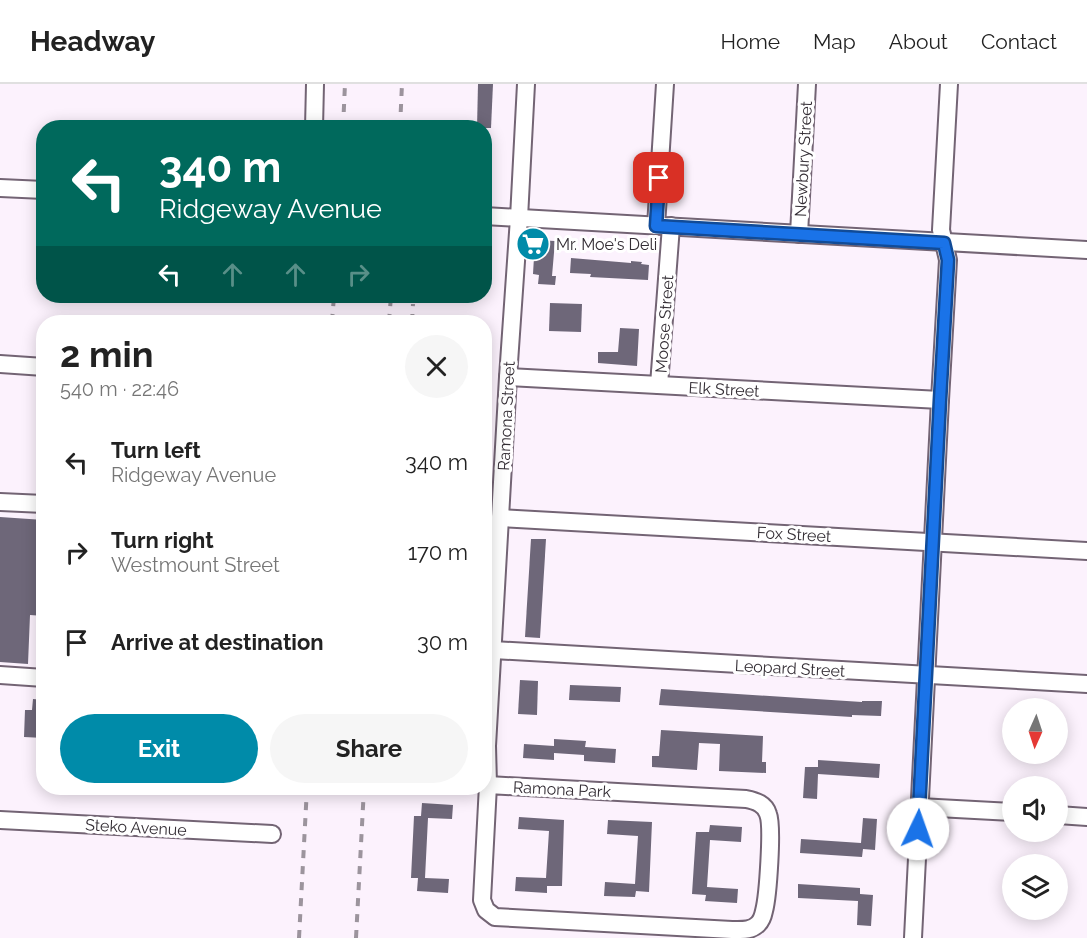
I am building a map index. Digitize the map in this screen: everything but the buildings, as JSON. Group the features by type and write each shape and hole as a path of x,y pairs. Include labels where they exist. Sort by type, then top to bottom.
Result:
{"street":[{"path":"314,120 315,84"},
{"name":"Ramona Street","path":"492,666 526,84"},
{"name":"Moose Street","path":"659,385 664,226 665,84"},
{"name":"Newbury Street","path":"799,234 807,84"},
{"path":"912,938 948,260 941,230 949,84"},
{"path":"0,188 36,190"},
{"path":"492,216 1087,250"},
{"path":"0,364 36,366"},
{"name":"Elk Street","path":"508,377 940,400"},
{"path":"0,502 36,504"},
{"name":"Fox Street","path":"500,518 1087,551"},
{"name":"Leopard Street","path":"493,650 1087,684"},
{"path":"0,675 36,677"},
{"name":"Ramona Park","path":"488,795 483,900 486,910 495,917 732,930 751,929 761,921 764,915 770,827 768,813 760,803 746,799 492,785"},
{"path":"919,807 1002,812"},
{"path":"1068,816 1087,817"},
{"name":"Steko Avenue","path":"0,820 272,834"}],"railway":[{"path":"343,120 345,84"},
{"path":"400,120 402,84"},
{"path":"333,303 333,315"},
{"path":"390,303 390,315"},
{"path":"412,315 413,304"},
{"path":"299,938 307,795"},
{"path":"356,938 364,795"}],"place":[{"name":"Mr. Moe's Deli","path":"533,244"}],"route":[{"path":"659,178 656,226 944,243 948,260 918,829"}]}
